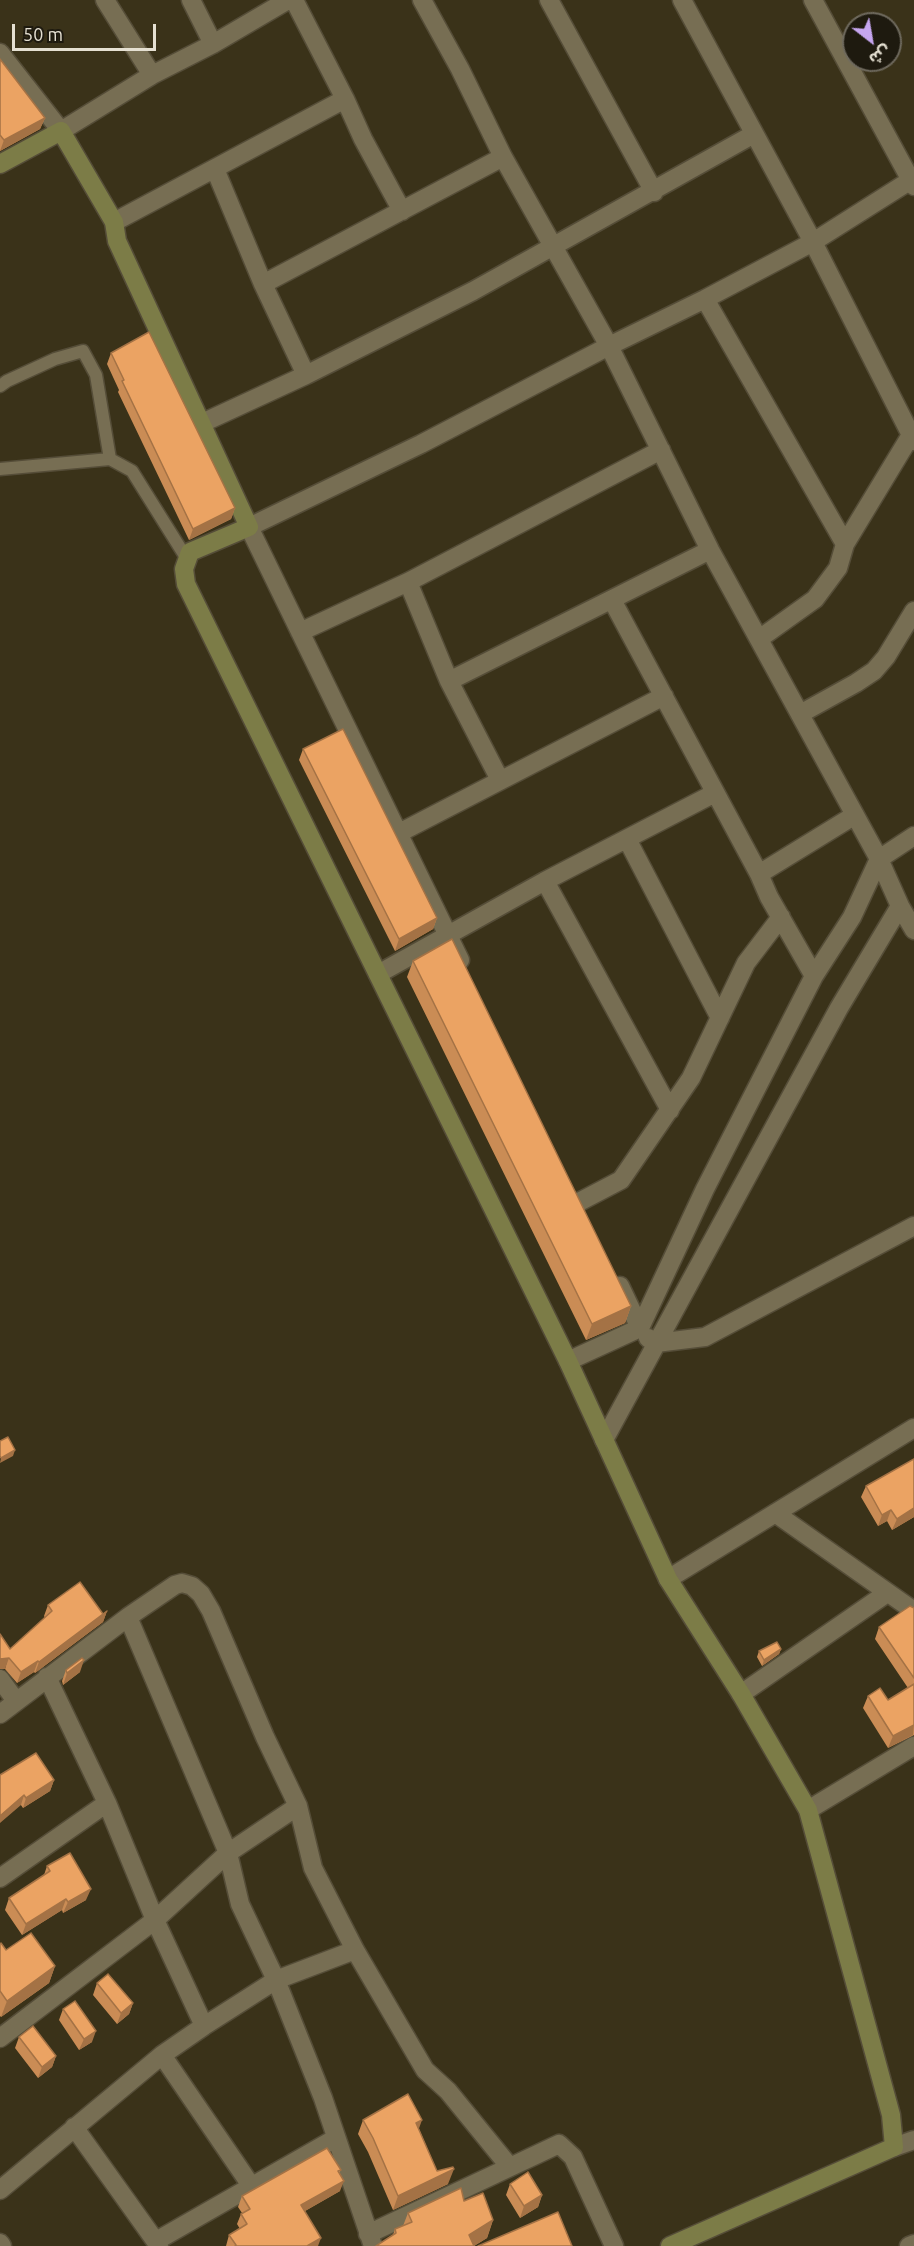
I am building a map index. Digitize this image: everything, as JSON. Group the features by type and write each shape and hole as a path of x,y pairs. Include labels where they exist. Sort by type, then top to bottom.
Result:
{"street":[{"path":"105,0 152,75"},
{"path":"191,0 213,44"},
{"path":"0,164 61,131 152,75 213,44 288,0"},
{"path":"294,0 363,139 402,211"},
{"path":"422,0 460,69 503,157 609,346 710,550 879,859 900,906 914,930"},
{"path":"549,0 654,192"},
{"path":"682,0 813,242 912,438 845,544 838,568 815,599 759,639"},
{"path":"813,0 913,181 813,242 705,299 421,444 249,527 190,552 184,569 186,584 568,1361 668,1579 741,1694 808,1810 891,2115 894,2147"},
{"path":"0,53 61,131 114,222 117,241 200,424 468,976"},
{"path":"114,222 345,99"},
{"path":"200,424 434,312 654,192 754,134"},
{"path":"263,284 503,157"},
{"path":"215,168 263,284 306,375"},
{"path":"705,299 845,544"},
{"path":"300,632 408,582 661,450"},
{"path":"449,681 710,550"},
{"path":"408,582 449,681 500,780"},
{"path":"612,600 814,976"},
{"path":"800,714 874,671 886,657 914,611"},
{"path":"399,833 664,696"},
{"path":"378,974 545,881 715,793"},
{"path":"759,874 855,815"},
{"path":"568,1361 638,1329 705,1189 814,976 852,917 879,859 914,836"},
{"path":"627,839 720,1018"},
{"path":"545,881 670,1110"},
{"path":"604,1440 839,1008 900,906"},
{"path":"579,1202 621,1180 691,1078 746,963 781,917"},
{"path":"571,1184 590,1223"},
{"path":"615,1275 638,1329 656,1343 705,1337 914,1226"},
{"path":"668,1579 914,1429"},
{"path":"775,1513 914,1611"},
{"path":"0,1714 175,1584 182,1583 192,1586 201,1594 211,1611 265,1737 298,1806 313,1868 355,1950 426,2070 448,2091 509,2166"},
{"path":"741,1694 887,1593"},
{"path":"128,1617 228,1853 240,1904 276,1980 323,2098 370,2240 509,2166 559,2144 573,2157 614,2246"},
{"path":"47,1677 107,1803 155,1920 204,2026"},
{"path":"0,1679 16,1701"},
{"path":"808,1810 914,1746"},
{"path":"0,1878 107,1803"},
{"path":"0,2038 155,1920 228,1853 298,1806"},
{"path":"0,2190 162,2055 204,2026 276,1980 355,1950"},
{"path":"162,2055 252,2187"},
{"path":"74,2127 157,2243 336,2138"},
{"path":"670,2246 914,2140"},
{"path":"909,2246 914,2244"}],"lane":[{"path":"0,386 55,359 83,351 96,375 110,459"},
{"path":"0,469 110,459 132,471 187,559"}],"building":[{"path":"0,59 45,118 4,140 0,135"},
{"path":"149,332 235,508 193,529 122,381 124,380 111,353"},
{"path":"343,729 437,918 399,939 303,749"},
{"path":"452,939 631,1306 592,1324 413,961"},
{"path":"8,1437 15,1450 1,1458 0,1441"},
{"path":"914,1459 914,1508 897,1519 891,1510 882,1515 866,1486"},
{"path":"80,1582 103,1614 39,1662 21,1672 9,1658 0,1659 0,1634 10,1649 52,1611 48,1605"},
{"path":"910,1606 914,1608 914,1678 879,1627"},
{"path":"777,1642 781,1649 764,1660 759,1651"},
{"path":"82,1658 84,1660 67,1673 66,1670"},
{"path":"914,1684 914,1725 893,1736 868,1696 880,1688 888,1700"},
{"path":"36,1753 54,1780 26,1798 24,1795 0,1816 0,1775"},
{"path":"70,1853 91,1889 68,1902 66,1899 26,1924 9,1898 50,1871 47,1866"},
{"path":"31,1933 55,1966 7,2001 0,1991 0,1944 6,1950"},
{"path":"108,1974 133,2003 121,2013 97,1983"},
{"path":"75,2001 96,2031 84,2039 63,2009"},
{"path":"33,2026 56,2056 42,2067 19,2037"},
{"path":"408,2094 422,2120 416,2123 437,2171 453,2167 454,2169 398,2196 363,2120"},
{"path":"327,2148 341,2170 338,2171 344,2181 301,2205 321,2238 307,2246 235,2246 229,2235 247,2224 241,2214 250,2209 242,2196"},
{"path":"528,2172 542,2195 524,2206 510,2184"},
{"path":"461,2188 464,2201 483,2193 493,2220 469,2235 474,2246 376,2246 396,2233 395,2229 412,2222 408,2213"},
{"path":"558,2212 572,2246 478,2246"}]}
